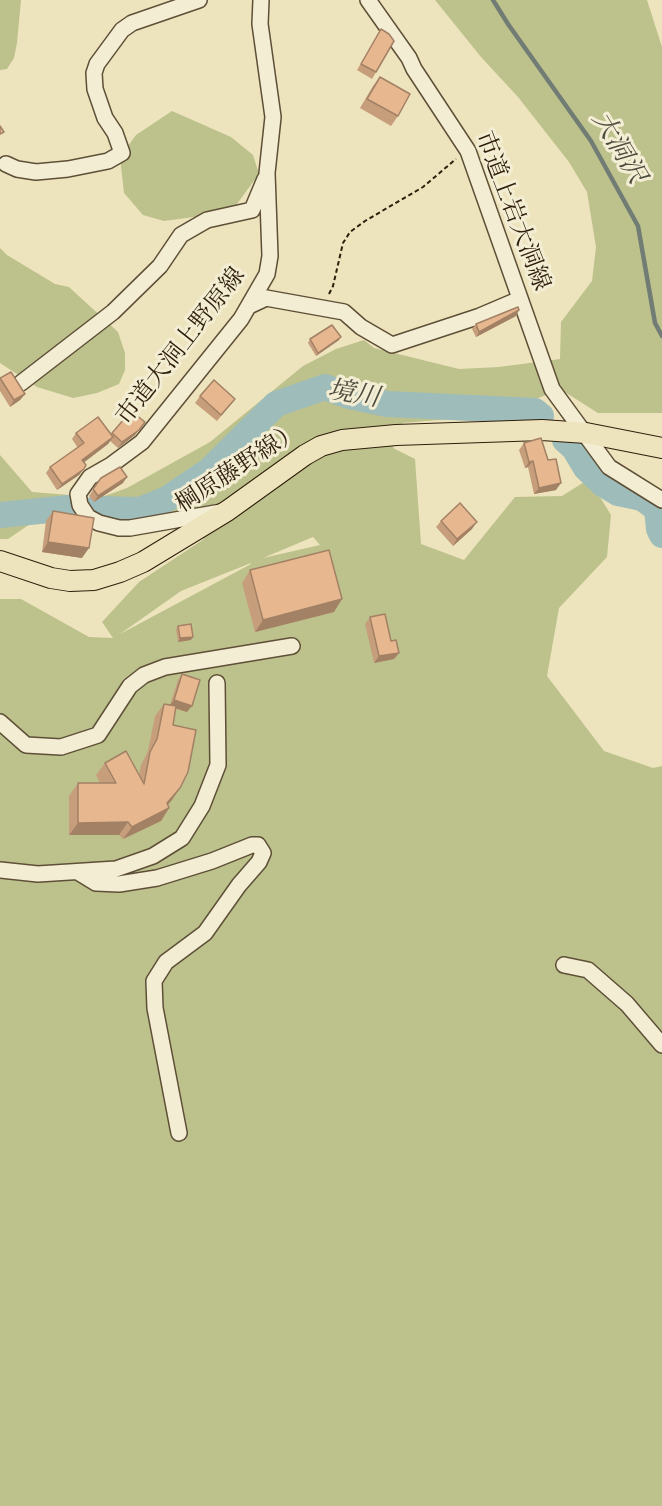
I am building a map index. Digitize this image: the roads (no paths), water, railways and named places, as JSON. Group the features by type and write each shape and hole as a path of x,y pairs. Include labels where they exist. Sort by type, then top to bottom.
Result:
{"main road":[{"name":"棡原藤野線）","path":"0,561 51,579 94,580 143,562 227,512 306,455 321,446 342,440 396,435 542,430 586,433 662,448"}],"street":[{"path":"6,164 17,169 36,172 68,170 108,161 122,153 115,133 105,118 95,89 94,74 97,64 122,30 132,23 198,0"},
{"name":"市道大洞上野原線","path":"227,512 119,528 99,523 88,517 80,505 78,494 90,477 142,442 249,306 266,279 269,262 267,173 273,117 260,24 261,0"},
{"name":"市道上岩大洞線","path":"368,0 409,58 468,151 552,388 609,467 662,500"},
{"path":"21,383 113,312 160,266 181,235 207,220 252,210 267,173"},
{"path":"249,306 266,298 344,312 361,327 392,345 480,316 520,299"},
{"path":"0,722 26,745 61,747 98,735 130,686 144,675 165,667 292,646"},
{"path":"0,870 38,874 116,869 153,856 182,838 202,806 218,765 217,683"},
{"path":"78,872 96,883 118,885 157,878 212,861 252,845 258,845 263,852 259,862 239,885 205,933 166,962 154,981 155,1008 179,1133"},
{"path":"564,965 588,970 627,1004 662,1045"}],"waterway":[{"name":"大洞沢","path":"493,0 591,141 638,226 655,323 662,336"},
{"name":"境川","path":"95,509 140,510 167,499 210,470 276,404 325,387 349,396 387,404 535,411 541,416"},
{"name":"境川","path":"565,440 574,448 586,468 603,484 618,493 642,498 657,509 659,529 662,535"},
{"name":"境川","path":"0,515 69,508"}]}
